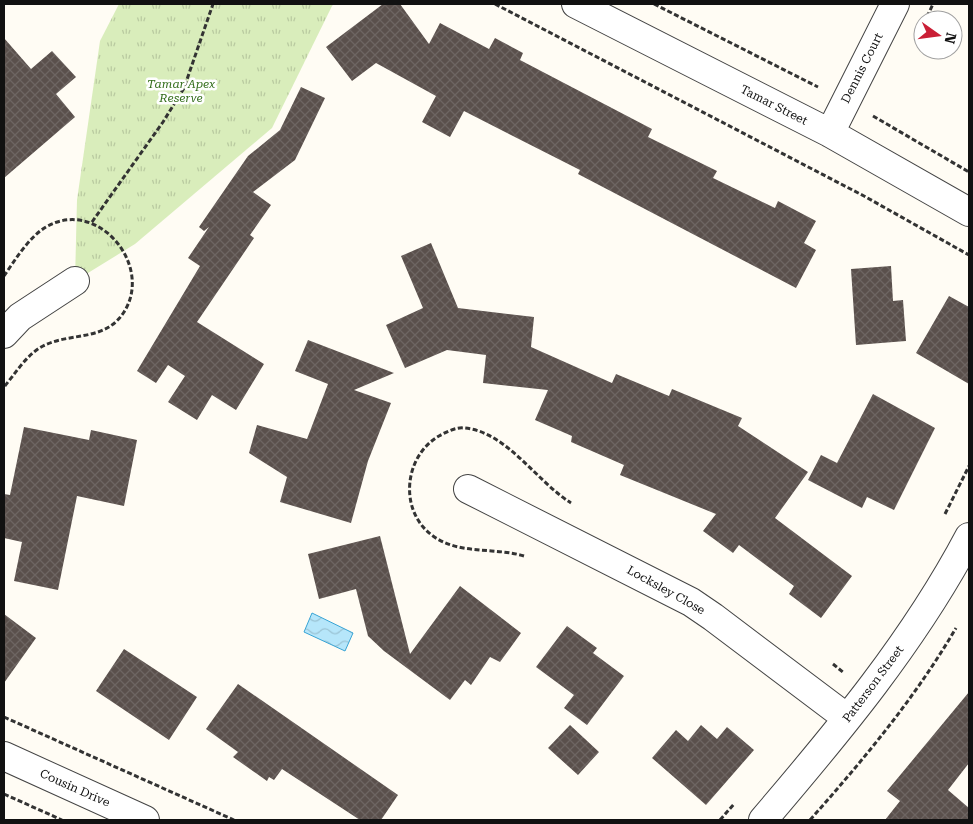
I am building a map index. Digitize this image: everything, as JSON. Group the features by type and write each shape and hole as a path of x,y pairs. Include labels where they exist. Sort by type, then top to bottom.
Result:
{"street":[{"name":"Tamar Street","path":"576,4 830,133 969,212"},
{"name":"Dennis Court","path":"830,133 895,4"},
{"path":"4,334 20,317 75,281"},
{"name":"Locksley Close","path":"468,489 691,602 713,616 847,718"},
{"name":"Patterson Street","path":"763,820 847,718 920,620 969,537"},
{"name":"Cousin Drive","path":"4,756 145,820"}],"path":[{"path":"92,222 163,122 184,88 213,4"},
{"path":"495,4 864,196 969,255"},
{"path":"654,4 815,86"},
{"path":"876,118 969,172"},
{"path":"810,820 886,730 916,690 956,627"},
{"path":"4,718 234,820"},
{"path":"4,794 62,820"}],"green space":[{"name":"Tamar Apex Reserve","path":"119,4 333,4 272,128 135,244 75,281 77,200 100,41"}],"water":[{"path":"312,613 353,633 345,651 304,632"}],"building":[{"path":"383,4 400,4 429,44 440,23 489,49 495,38 523,53 520,60 652,129 648,137 717,171 713,178 775,208 778,201 816,221 804,243 816,250 796,288 578,174 580,170 464,111 450,137 422,122 436,96 376,63 352,81 326,47"},
{"path":"4,38 31,69 52,51 76,77 56,94 75,117 4,178"},
{"path":"301,87 325,98 295,160 253,192 271,205 250,235 254,238 197,322 264,364 236,410 212,395 197,420 168,402 185,376 168,365 156,383 137,371 200,266 188,258 209,227 204,231 199,227 248,156 280,130"},
{"path":"431,243 458,308 534,317 531,347 612,383 616,374 669,396 672,389 742,418 738,426 808,472 775,518 852,576 821,618 789,594 794,586 739,545 733,553 703,531 716,514 620,475 624,465 571,442 572,436 535,420 548,390 483,383 486,355 447,350 405,368 386,325 423,308 401,256"},
{"path":"891,266 893,301 903,300 906,341 856,345 851,269"},
{"path":"949,296 969,307 969,384 916,353"},
{"path":"308,340 394,373 354,390 391,403 368,461 351,523 280,502 287,477 249,453 257,425 307,439 328,384 295,371"},
{"path":"873,394 935,428 894,510 867,497 862,508 808,480 821,455 837,463"},
{"path":"24,427 89,440 91,430 137,440 124,506 77,496 58,590 14,581 22,542 4,538 4,494 10,495"},
{"path":"380,536 410,654 460,586 521,633 500,662 490,657 471,685 465,680 450,700 384,651 368,636 356,589 319,599 308,554"},
{"path":"4,614 36,638 4,683"},
{"path":"567,626 597,648 593,653 624,676 587,725 564,708 574,695 536,667"},
{"path":"124,649 197,697 169,740 96,691"},
{"path":"238,684 398,795 381,820 360,820 282,769 274,780 269,777 267,781 233,757 238,752 206,729"},
{"path":"969,692 969,763 948,790 969,808 969,820 885,820 900,801 887,791"},
{"path":"570,725 599,752 578,775 548,748"},
{"path":"701,725 717,739 727,727 754,750 706,805 652,758 676,730 688,741"}]}
